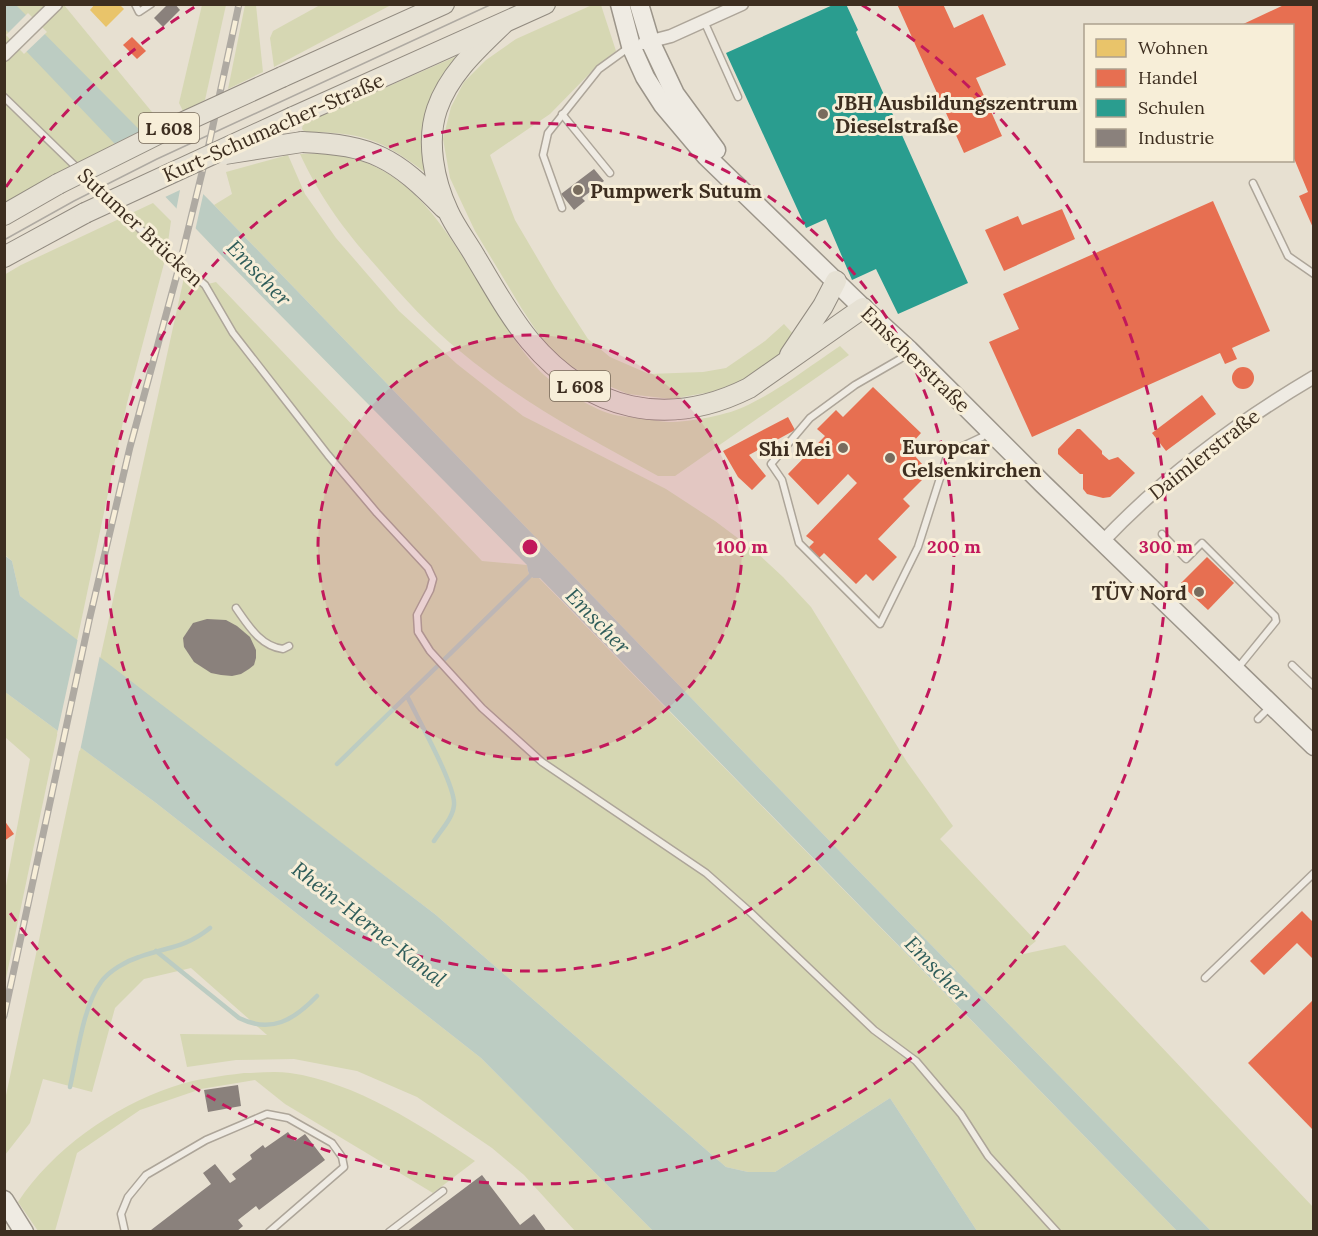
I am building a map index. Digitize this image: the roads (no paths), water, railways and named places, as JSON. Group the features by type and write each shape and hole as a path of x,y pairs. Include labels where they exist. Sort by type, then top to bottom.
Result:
{"main road":[{"name":"Kurt-Schumacher-Straße","path":"4,215 58,184 164,131 444,4"},
{"name":"Kurt-Schumacher-Straße","path":"4,257 85,213 545,4"},
{"name":"L 608","path":"503,24 458,69 437,109 432,142 437,180 448,212 511,316 528,339 562,374 579,386 622,404 666,410 707,405 749,388 863,308"},
{"name":"L 608","path":"205,157 302,142 338,143 365,149 384,157 425,189 448,212"},
{"name":"L 608","path":"786,362 823,306 836,281"}],"street":[{"name":"Emscherstraße","path":"620,4 631,46 645,77 663,105 706,156 909,350 1314,746"},
{"name":"Emscherstraße","path":"639,4 650,41 675,94 751,197"},
{"path":"631,46 671,36 742,4"},
{"path":"4,55 54,6"},
{"name":"Daimlerstraße","path":"1103,541 1136,507 1190,461 1265,406 1314,377"},
{"path":"4,1200 24,1232"}],"lane":[{"path":"135,4 139,12 151,4"},
{"path":"704,21 738,97"},
{"path":"562,208 543,155 548,133 599,69 631,46"},
{"name":"Sutumer Brücken","path":"4,98 140,229 204,285 233,333 328,455 428,568 433,579 417,615 418,632 430,651 455,679 482,708 542,762 706,873 874,1030 915,1061 961,1114 988,1156 1057,1232"},
{"path":"562,114 610,173"},
{"path":"1253,183 1288,256 1314,274"},
{"path":"909,350 900,359 855,385 810,418 771,464 782,480 799,543 880,624 918,547 948,453 982,437 989,430"},
{"path":"1162,534 1186,559 1202,543 1275,616 1276,621 1236,670"},
{"path":"236,608 265,643 283,649 289,646"},
{"path":"1293,665 1314,686"},
{"path":"1258,719 1272,705"},
{"path":"1205,978 1314,873"},
{"path":"125,1232 121,1214 128,1197 146,1175 206,1140 267,1114 288,1118 332,1143 342,1157 344,1167 269,1232"},
{"path":"389,1232 443,1191"}],"water":[{"name":"Emscher","path":"5,5 16,5 214,205 1211,1231 1177,1231 540,578 531,577 527,565 221,255 5,29"},
{"name":"Rhein-Herne-Kanal","path":"4,555 12,561 20,596 436,915 726,1167 748,1172 775,1172 890,1098 977,1231 653,1231 481,1058 156,803 5,692"}],"waterway":[{"path":"337,764 530,576"},
{"path":"407,696 443,768 453,796 454,805 451,815 434,841"},
{"path":"70,1087 85,1018 95,992 104,978 129,961 192,940 210,928"},
{"path":"156,951 239,1018 251,1023 272,1024 291,1018 317,996"}],"tram line":[{"path":"4,240 157,159 492,4"}],"railway":[{"path":"4,1016 89,621 130,447 179,267 209,144 239,4"}],"place":[{"name":"JBH Ausbildungszentrum Dieselstraße","path":"823,114"},
{"name":"Pumpwerk Sutum","path":"578,190"},
{"name":"Shi Mei","path":"843,448"},
{"name":"Europcar Gelsenkirchen","path":"890,458"},
{"name":"TÜV Nord","path":"1199,592"}]}
